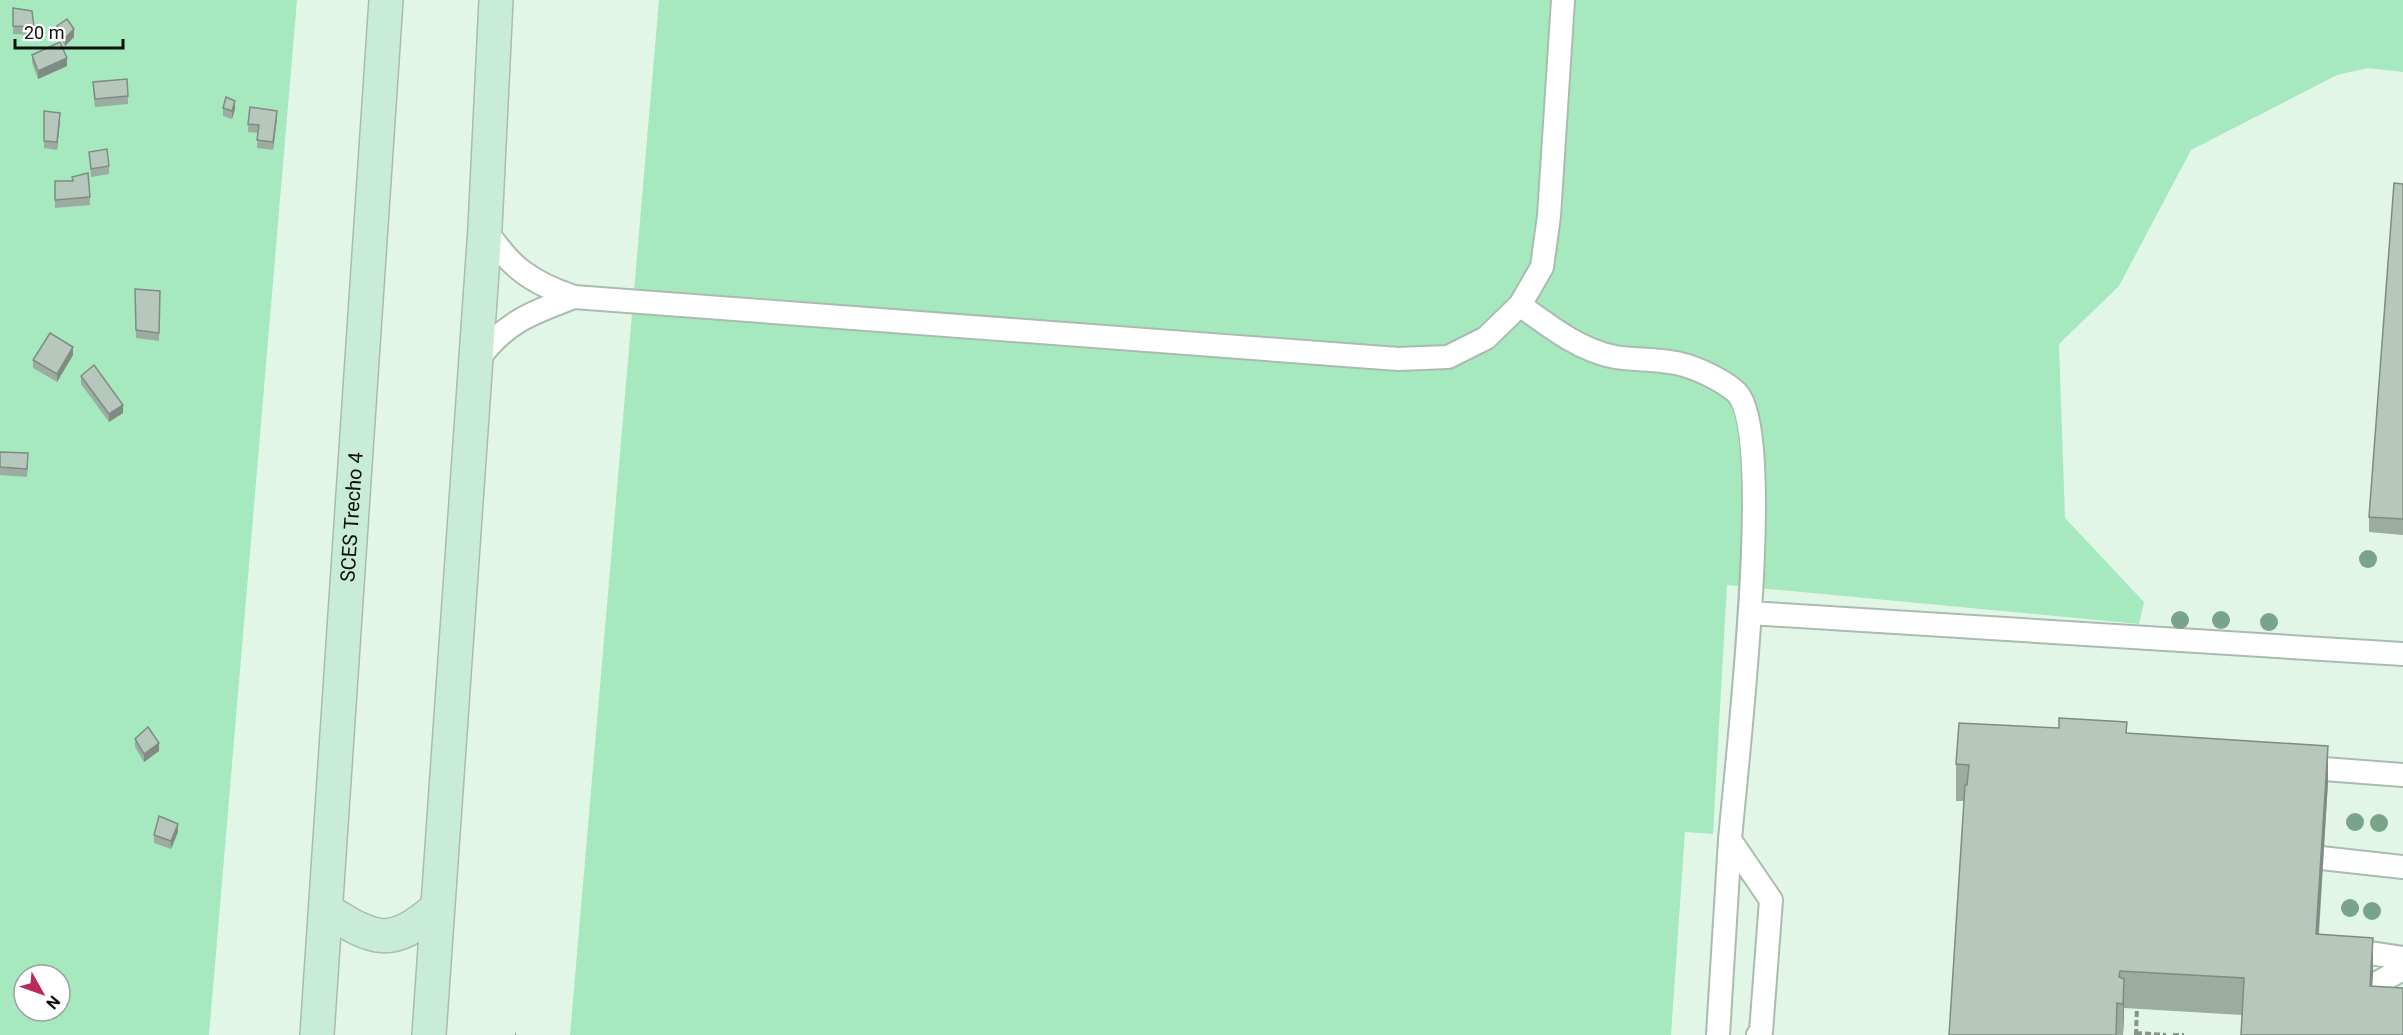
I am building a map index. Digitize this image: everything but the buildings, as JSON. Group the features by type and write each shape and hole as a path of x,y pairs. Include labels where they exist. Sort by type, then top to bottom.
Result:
{"main road":[{"name":"SCES Trecho 4","path":"317,1035 386,0"},
{"path":"429,1035 485,228 496,0"},
{"path":"326,910 356,928 381,936 398,935 414,928 437,908"}],"lane":[{"path":"485,228 500,252 519,270 544,287 574,297 1398,359 1448,357 1486,338 1520,305 1542,267 1549,216 1563,0"},
{"path":"476,362 493,338 517,322 574,297"},
{"path":"1520,305 1567,339 1614,357 1672,362 1711,377 1737,392 1748,412 1752,437 1753,540 1750,613 1730,840 1718,1035"},
{"path":"1750,613 2403,654"},
{"path":"2403,775 2325,769 2311,776 2304,786 2300,830 2403,867"},
{"path":"1730,840 1771,900 1761,1032 1758,1035"},
{"path":"2319,945 2403,958"},
{"path":"2327,995 2361,992 2403,969"}],"path":[{"path":"2138,1001 2136,1034 2166,1035"},
{"path":"2173,1035 2184,1035"}],"green space":[{"path":"0,0 297,0 209,1035 0,1035"},
{"path":"659,0 2403,0 2403,72 2368,68 2337,75 2191,150 2119,286 2059,344 2065,518 2144,602 2139,624 1727,585 1713,834 1685,832 1671,1035 570,1035"}]}
